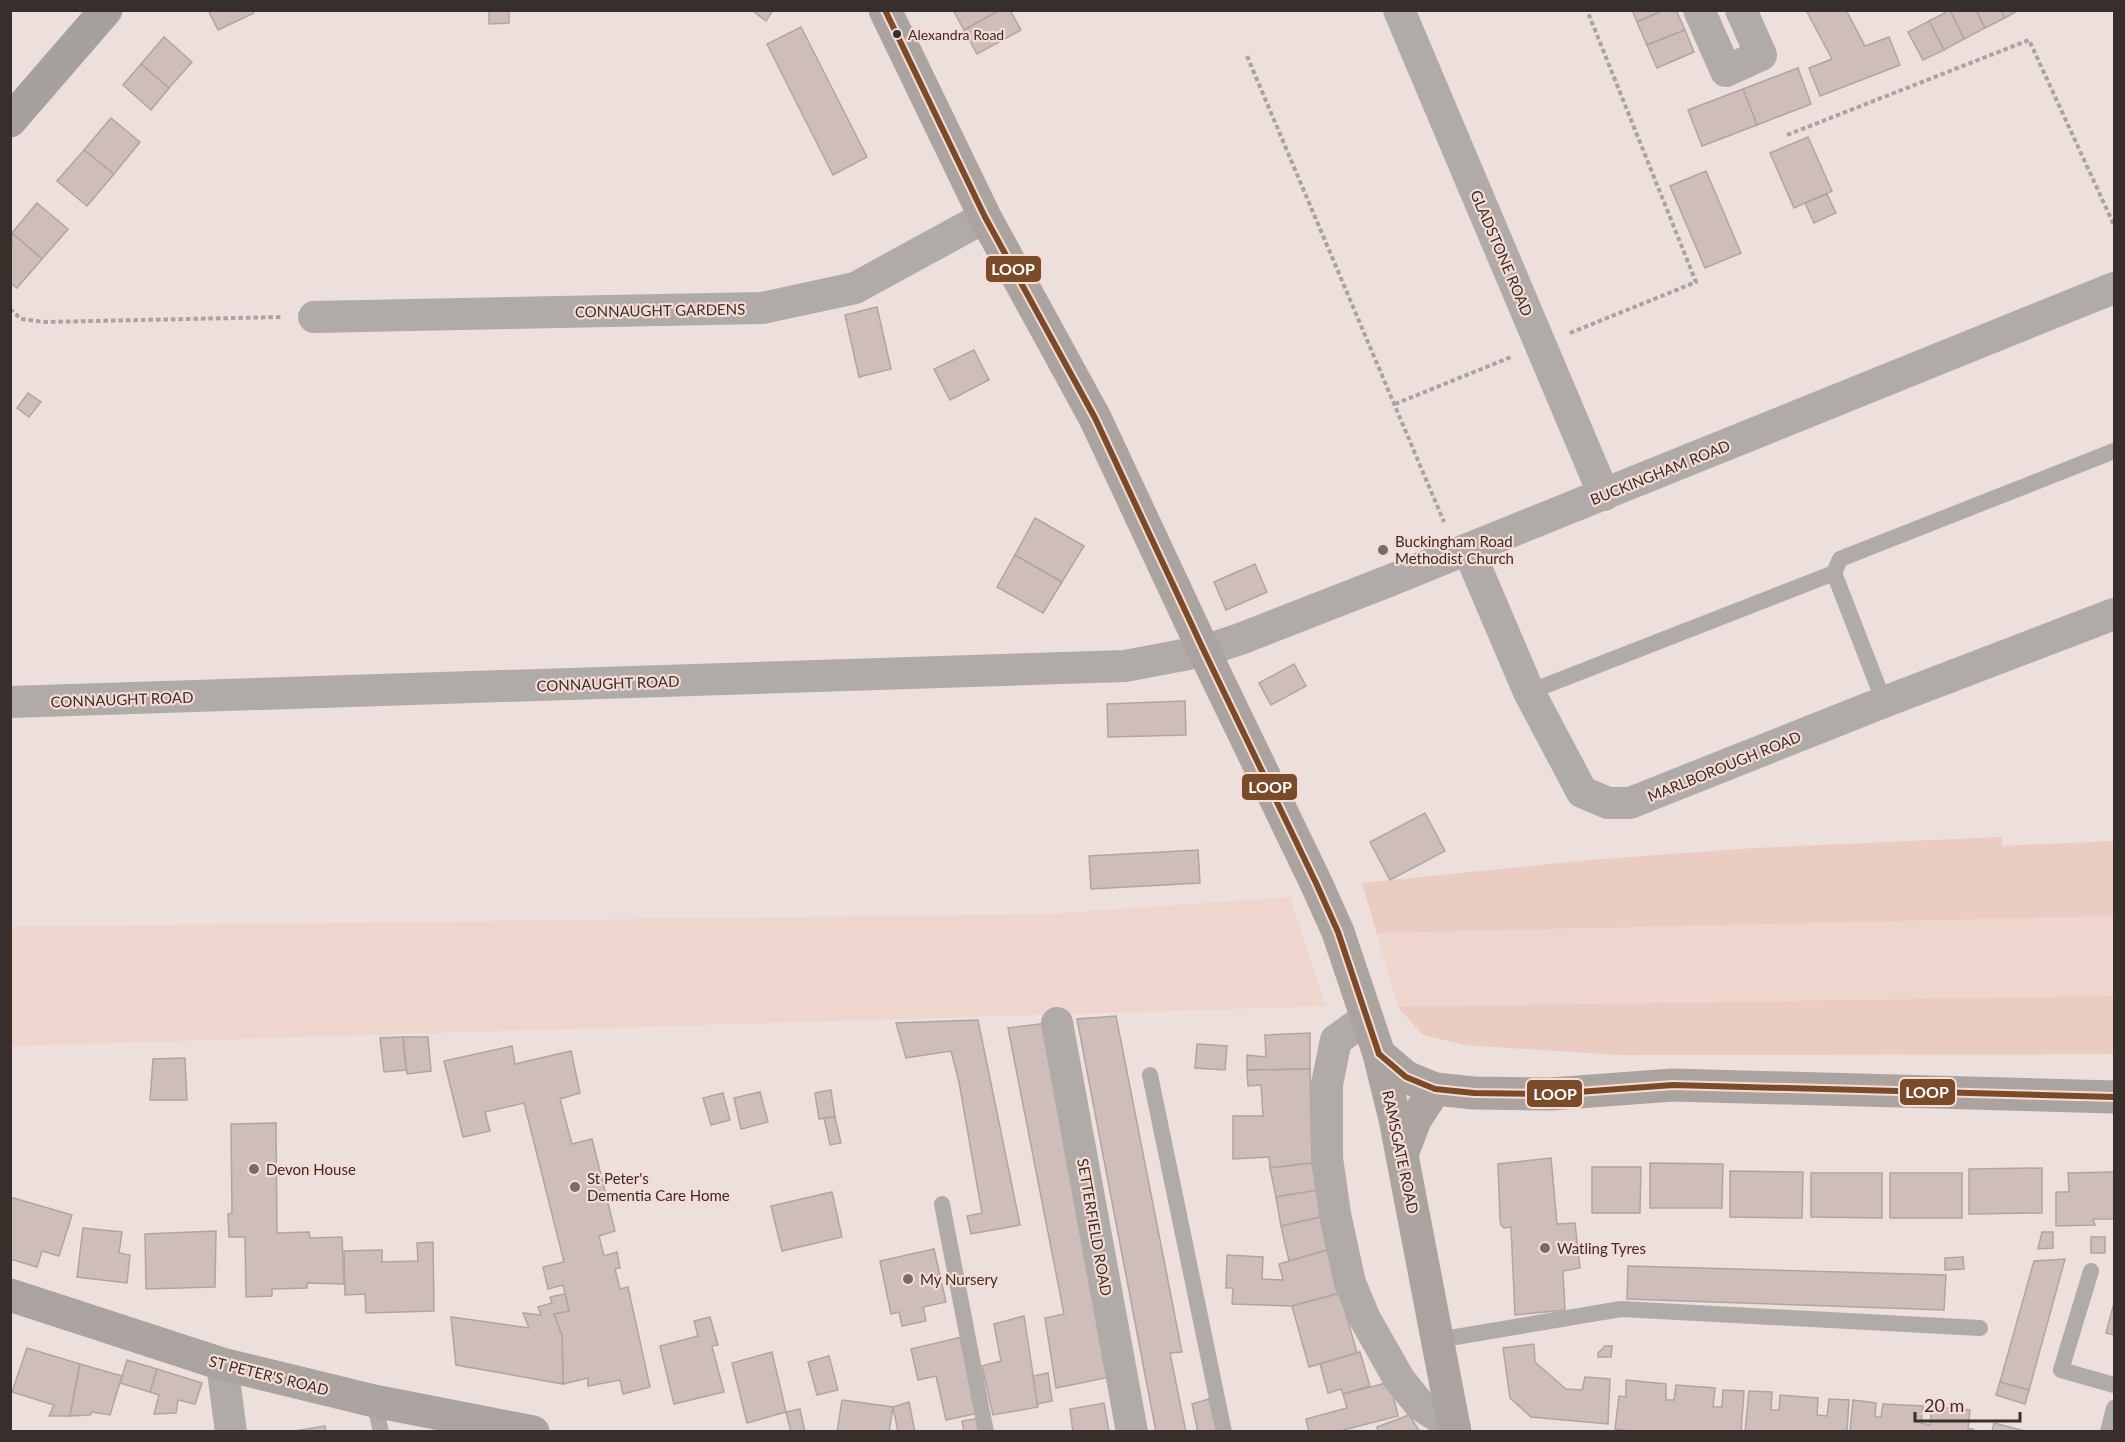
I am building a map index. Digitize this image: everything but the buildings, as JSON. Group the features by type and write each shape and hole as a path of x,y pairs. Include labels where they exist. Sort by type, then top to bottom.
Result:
{"main road":[{"path":"10,122 106,10"},
{"name":"RAMSGATE ROAD","path":"885,10 985,217 1095,418 1338,932 1379,1054 1402,1154 1455,1430"},
{"path":"1379,1054 1406,1077 1435,1089 1474,1093 1551,1094 1673,1085 2115,1097"},
{"path":"1402,1154 1415,1120 1435,1089"},
{"name":"ST PETER'S ROAD","path":"10,1295 378,1416 533,1431"}],"street":[{"name":"GLADSTONE ROAD","path":"1399,10 1604,495"},
{"path":"1699,10 1726,71 1761,56 1741,10"},
{"name":"CONNAUGHT GARDENS","path":"314,317 762,308 855,288 985,217"},
{"name":"BUCKINGHAM ROAD","path":"1204,651 1240,639 1604,495 2115,288"},
{"name":"MARLBOROUGH ROAD","path":"1463,551 1529,692 1582,792 1608,803 1630,803 1884,702 2115,614"},
{"name":"CONNAUGHT ROAD","path":"10,702 1125,666 1204,651"},
{"path":"1367,1018 1336,1040 1327,1084 1327,1158 1350,1283 1365,1319 1394,1369 1420,1405 1455,1430"},
{"name":"SETTERFIELD ROAD","path":"1057,1023 1132,1431"},
{"path":"222,1364 231,1431"}],"lane":[{"path":"1884,702 1834,573 1840,559 2115,451"},
{"path":"1529,692 1834,573"},
{"path":"1150,1075 1224,1431"},
{"path":"942,1204 986,1431"},
{"path":"2091,1271 2061,1370 2115,1385"},
{"path":"1438,1340 1621,1310 1980,1328"},
{"path":"2108,1431 2115,1408"}],"path":[{"path":"1395,404 1696,282 1587,10"},
{"path":"1787,135 2029,40 2115,225"},
{"path":"1247,56 1395,404 1463,551"},
{"path":"10,309 21,319 45,322 314,317"}],"shaded area":[{"path":"2002,837 2002,846 2114,841 2114,1054 1620,1055 1465,1045 1423,1035 1398,1007 1362,883 1590,860 1756,848"},
{"path":"2002,837 2002,846 2114,841 2114,916 1377,933 1362,883 1590,860 1756,848"},
{"path":"1290,897 1326,1006 11,1046 10,927 1051,914"},
{"path":"2114,996 2114,1054 1620,1055 1465,1045 1423,1035 1398,1007"}],"transit line":[{"name":"LOOP","path":"885,10 985,217 1095,418 1316,883 1338,932 1379,1054"},
{"name":"LOOP","path":"1379,1054 1406,1077 1435,1089 1474,1093 1551,1094 1673,1085 2114,1097"}],"place":[{"name":"Alexandra Road","path":"897,34"},
{"name":"Buckingham Road Methodist Church","path":"1383,550"},
{"name":"Devon House","path":"254,1169"},
{"name":"St Peter's Dementia Care Home","path":"575,1187"},
{"name":"Watling Tyres","path":"1545,1248"},
{"name":"My Nursery","path":"908,1279"}]}
